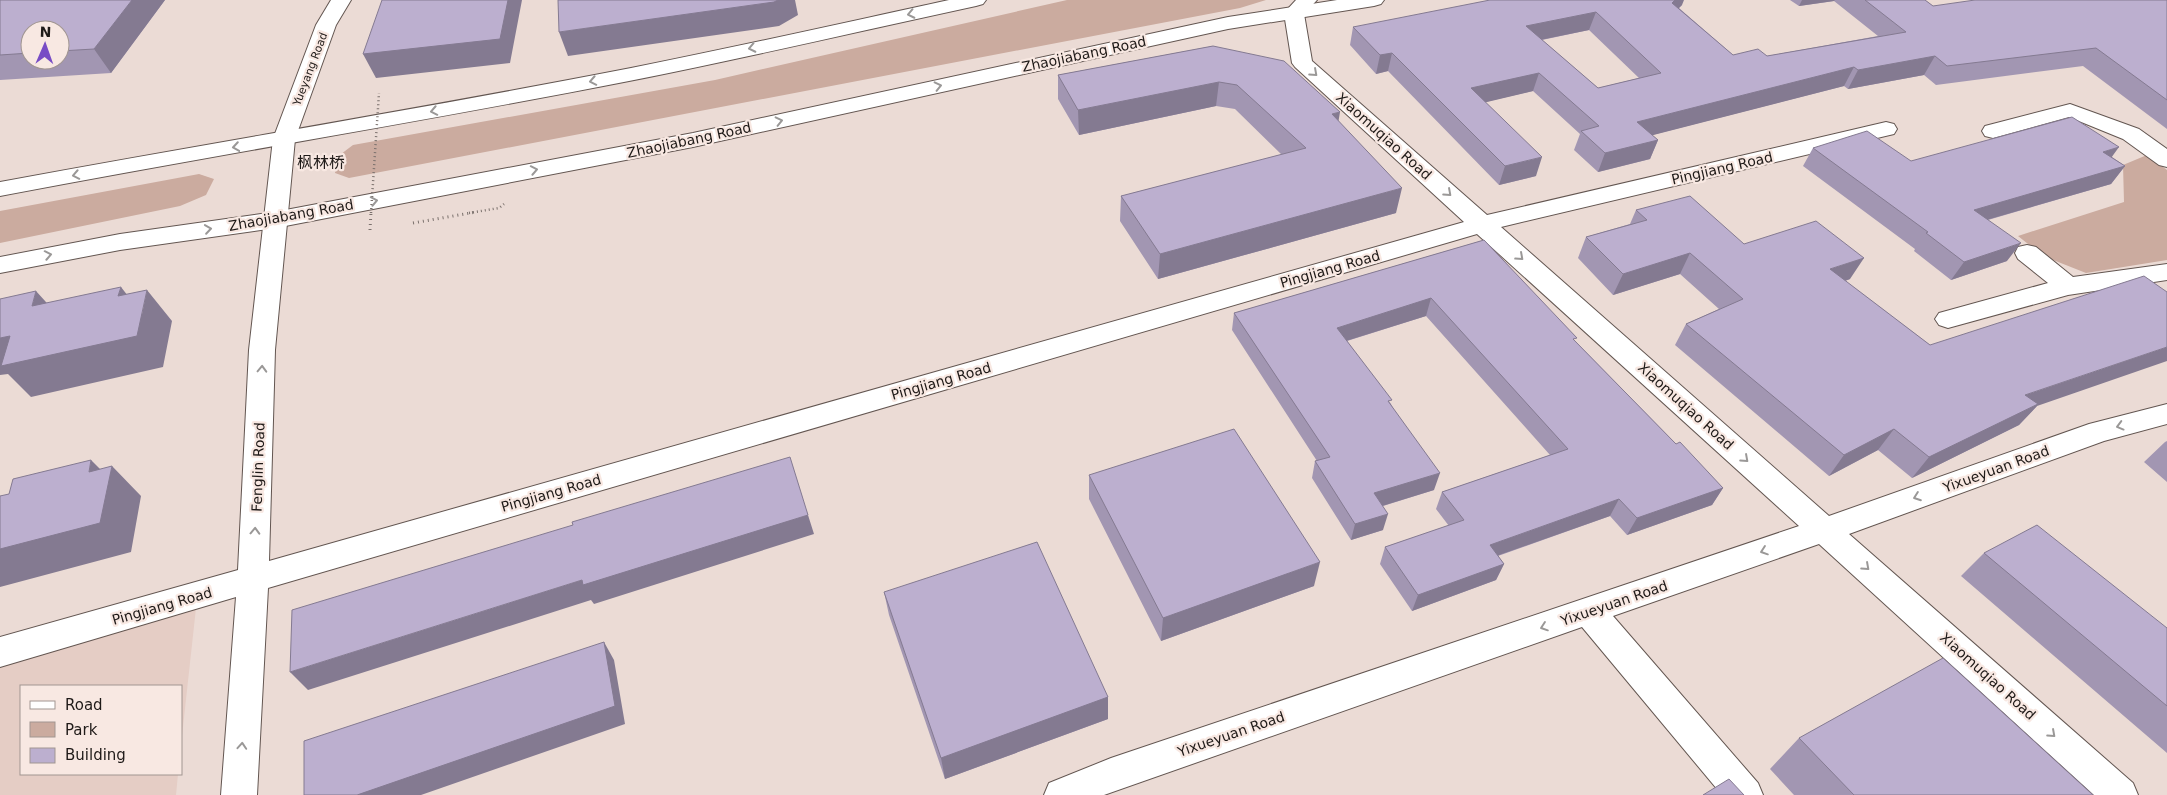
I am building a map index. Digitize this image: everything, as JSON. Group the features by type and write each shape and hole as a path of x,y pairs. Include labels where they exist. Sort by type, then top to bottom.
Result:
{"street":[{"name":"Yueyang Road","path":"284,139 326,25 341,0"},
{"path":"0,189 144,162 284,139 631,74 976,0"},
{"name":"Zhaojiabang Road","path":"0,264 120,242 275,220 693,140 1228,24 1300,6 1374,0"},
{"name":"Xiaomuqiao Road","path":"1300,6 1302,63 2120,795"},
{"path":"1993,132 2070,110 2131,134 2167,160"},
{"name":"Pingjiang Road","path":"0,652 1484,224 1886,129"},
{"name":"Fenglin Road","path":"239,795 253,580 262,350 284,139"},
{"path":"2027,253 2068,286"},
{"path":"1948,319 2068,286 2167,272"},
{"name":"Yixueyuan Road","path":"1062,795 1111,775 1589,612 2099,432 2167,414"},
{"path":"1589,612 1744,795"}],"path":[{"path":"370,230 379,93"},
{"path":"407,224 500,208"}],"shaded area":[{"path":"196,608 182,736 182,685 20,685 20,775 178,775 176,795 0,795 0,665"}],"green space":[{"path":"1067,0 1266,0 1240,8 349,178 335,173 337,157 353,145 715,80"},
{"path":"2147,155 2167,170 2167,260 2086,273 2043,256 2018,236 2124,202 2123,165"},
{"path":"199,174 214,179 206,195 180,206 0,243 0,211"}],"building":[{"path":"0,0 132,0 94,49 70,50 70,20 20,20 20,54 0,55"},
{"path":"382,0 508,0 500,39 363,54"},
{"path":"558,0 778,0 559,32"},
{"path":"1490,0 1675,0 1672,3 1733,55 1758,49 1767,56 1906,32 1865,0 1925,0 1933,6 1975,0 2167,0 2167,100 2096,48 1947,66 1935,56 1858,70 1854,67 1637,122 1658,140 1605,153 1581,131 1599,126 1539,73 1471,88 1542,157 1505,166 1392,53 1380,55 1353,27","holes":["1596,12 1661,73 1598,88 1526,26"]},
{"path":"1213,46 1284,61 1340,112 1332,114 1402,188 1160,254 1121,196 1306,148 1237,85 1219,82 1078,110 1058,75"},
{"path":"2072,117 2119,147 2103,152 2125,166 1974,210 2021,243 1964,262 1926,233 1928,232 1813,148 1867,131 1911,161"},
{"path":"1690,196 1744,244 1816,221 1864,258 1830,269 1930,345 2144,276 2167,292 2167,347 2025,395 2038,404 1929,457 1894,429 1844,455 1686,324 1743,299 1690,253 1623,274 1586,237 1647,220 1636,210"},
{"path":"1484,240 1577,338 1573,339 1676,444 1680,442 1723,488 1637,518 1619,499 1490,545 1504,564 1418,595 1385,547 1464,520 1442,492 1568,449 1431,298 1337,328 1392,400 1388,401 1440,473 1374,493 1388,514 1355,524 1315,461 1330,457 1234,313"},
{"path":"121,287 118,296 147,290 137,336 1,366 10,336 0,338 0,299 36,291 32,306"},
{"path":"1234,429 1320,562 1163,618 1089,475"},
{"path":"790,457 808,515 583,585 582,580 290,672 292,610 573,525 572,522"},
{"path":"91,460 89,472 112,466 100,523 0,549 0,496 9,494 13,479"},
{"path":"2037,525 2167,628 2167,706 1984,553"},
{"path":"1037,542 1108,697 941,758 884,592"},
{"path":"604,642 615,706 357,795 304,795 304,741"},
{"path":"1943,658 2093,795 1854,795 1799,738"},
{"path":"1729,779 1744,795 1703,795"}],"district":[{"name":"枫林桥","path":"321,162"}]}
